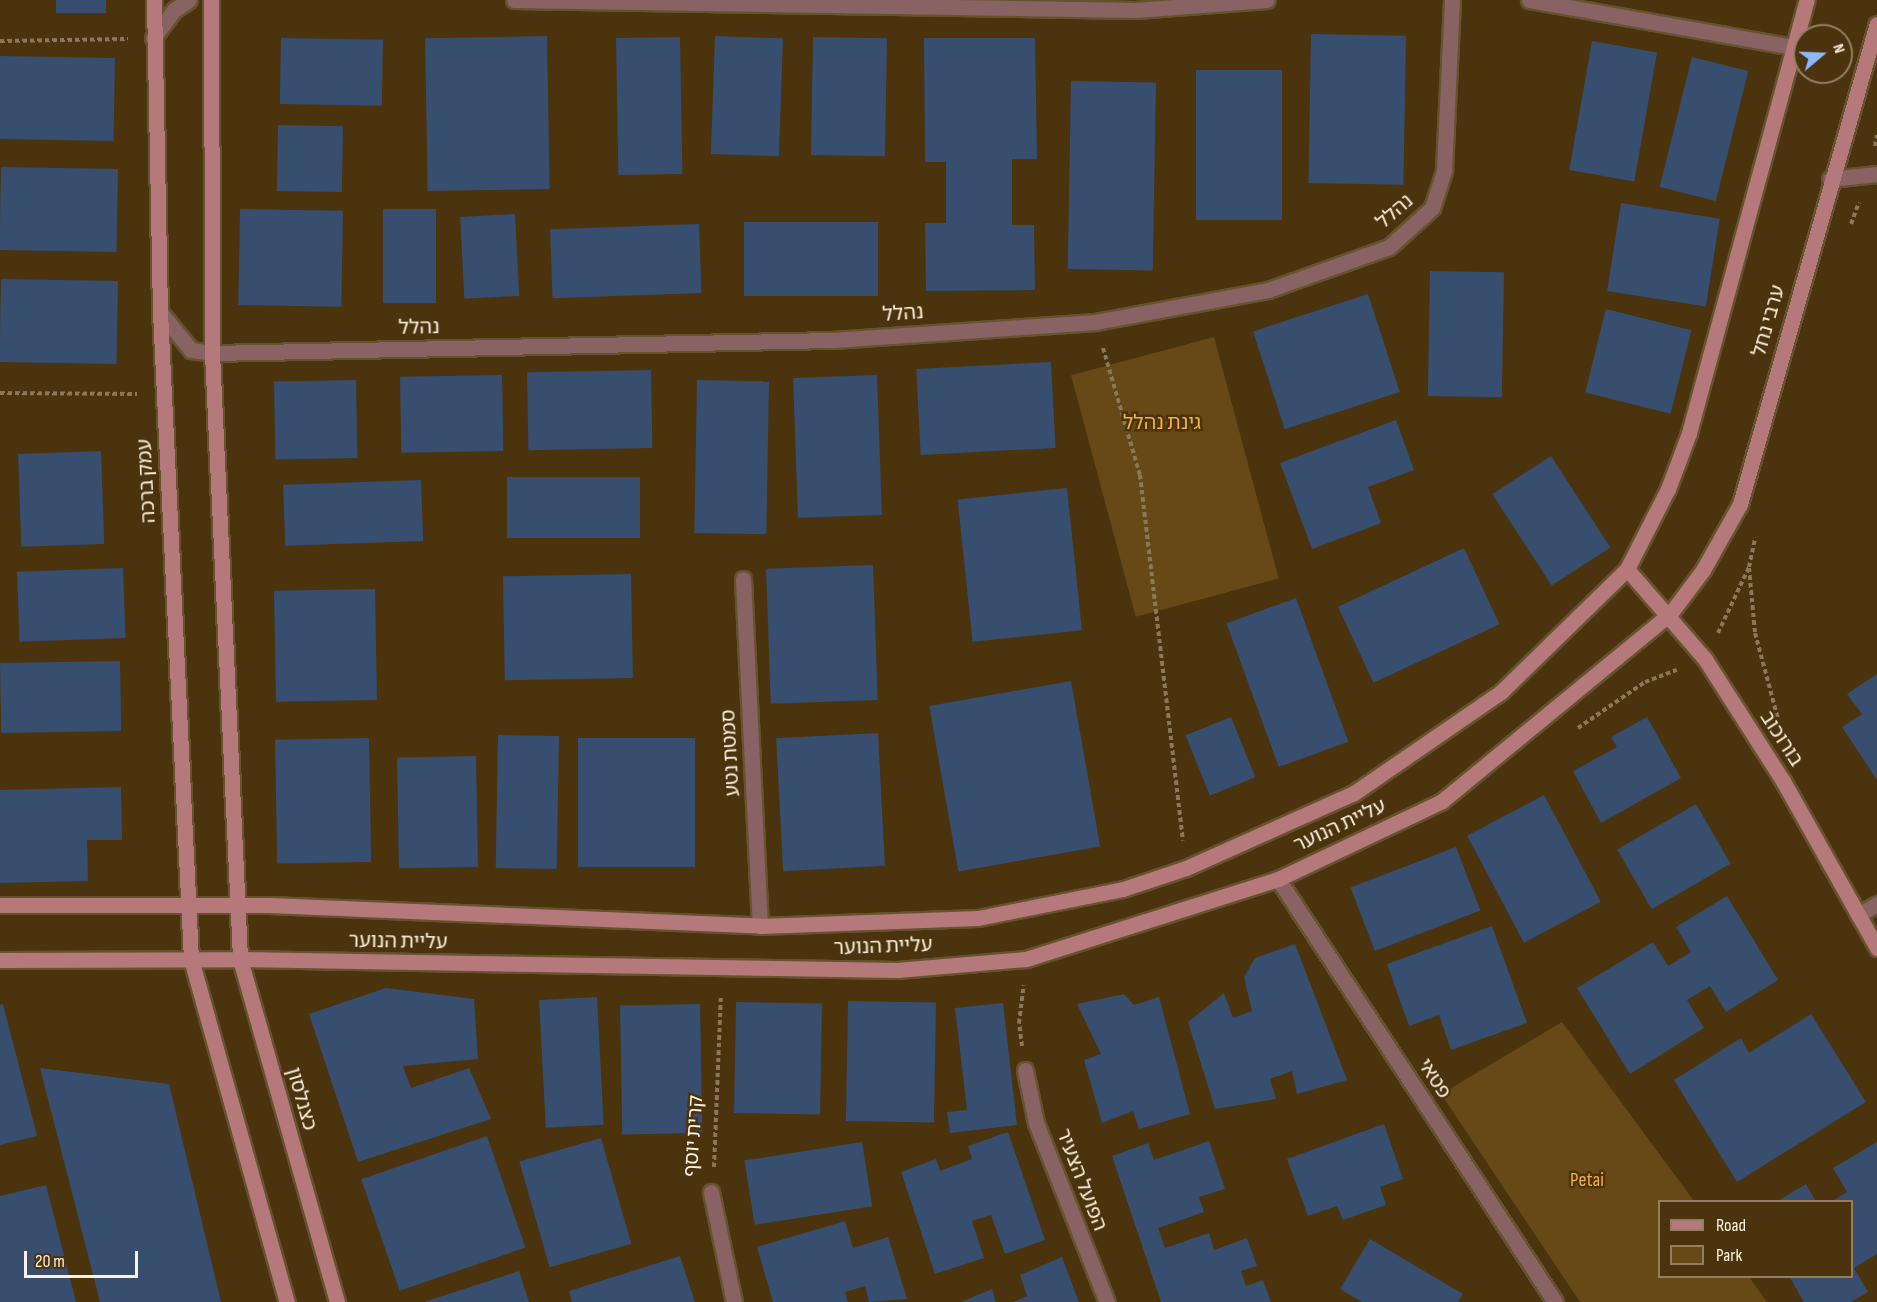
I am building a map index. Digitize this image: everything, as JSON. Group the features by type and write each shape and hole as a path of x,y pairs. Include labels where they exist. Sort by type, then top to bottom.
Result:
{"street":[{"name":"עמק ברכה","path":"154,0 153,38 163,394 191,959"},
{"path":"153,38 174,10 189,0"},
{"path":"211,0 212,353 236,905"},
{"path":"514,0 1136,5 1268,0"},
{"name":"נהלל","path":"160,312 191,350 212,353 833,340 1095,322 1268,290 1389,247 1432,208 1444,170 1452,0"},
{"path":"1529,0 1793,47"},
{"path":"1800,24 1807,0"},
{"name":"ערבי נחל","path":"1670,614 1703,570 1740,504 1830,179 1877,24"},
{"path":"1627,569 1668,489 1689,434 1793,51"},
{"path":"1830,179 1877,174"},
{"name":"בורוכוב","path":"1627,569 1670,614 1705,659 1783,781 1877,948"},
{"name":"עליית הנוער","path":"0,905 236,905 760,926 978,918 1123,889 1186,868 1354,793 1501,692 1627,569"},
{"name":"סמטת נטע","path":"743,579 760,926"},
{"name":"עליית הנוער","path":"0,960 240,959 722,970 897,970 1026,959 1278,879 1442,801 1670,614"},
{"name":"פטאי","path":"1278,879 1555,1302"},
{"path":"1858,915 1877,904"},
{"name":"כצנלסון","path":"236,905 240,959 337,1302"},
{"path":"191,959 287,1302"},
{"name":"הפועל הצעיר","path":"1026,1070 1036,1123 1107,1302"},
{"name":"קרית יוסף","path":"711,1191 734,1302"}],"path":[{"path":"0,41 153,38"},
{"path":"1095,322 1140,475 1186,868"},
{"path":"0,393 163,394"},
{"path":"1749,567 1755,633 1779,722"},
{"path":"1026,959 1019,1023 1026,1070"},
{"name":"קרית יוסף","path":"711,1191 718,1128 722,970"}],"green space":[{"name":"גינת נהלל","path":"1214,337 1279,578 1136,617 1071,375"},
{"name":"Petai","path":"1562,1022 1693,1200 1658,1200 1658,1278 1750,1278 1767,1302 1580,1302 1441,1094"}],"building":[{"path":"56,0 106,0 106,13 56,13"},
{"path":"1311,34 1406,36 1403,185 1308,183"},
{"path":"547,36 550,189 428,191 425,38"},
{"path":"715,36 783,38 779,156 711,154"},
{"path":"680,37 682,174 618,175 616,38"},
{"path":"813,37 887,38 885,156 811,155"},
{"path":"281,38 383,40 382,106 280,104"},
{"path":"924,38 1035,38 1037,159 1012,159 1012,225 1034,225 1035,290 926,291 925,223 946,223 946,162 925,162"},
{"path":"1592,41 1657,52 1634,181 1569,170"},
{"path":"0,56 115,58 114,141 0,139"},
{"path":"1692,57 1748,71 1716,201 1660,187"},
{"path":"1196,70 1282,70 1282,220 1196,220"},
{"path":"1071,81 1156,82 1153,270 1068,269"},
{"path":"278,125 343,126 342,192 277,191"},
{"path":"1,167 118,169 117,252 0,250"},
{"path":"1621,203 1720,219 1706,307 1607,291"},
{"path":"240,209 343,211 341,307 238,305"},
{"path":"383,209 436,209 436,303 383,303"},
{"path":"515,214 519,296 464,299 460,217"},
{"path":"744,222 878,222 878,296 744,296"},
{"path":"699,224 701,293 552,298 550,229"},
{"path":"1430,271 1504,272 1502,397 1428,396"},
{"path":"1,279 118,281 117,364 0,362"},
{"path":"1368,294 1400,392 1285,429 1253,331"},
{"path":"1606,309 1691,330 1671,414 1585,392"},
{"path":"1051,362 1056,448 921,455 916,369"},
{"path":"651,370 652,448 528,450 527,372"},
{"path":"502,375 503,451 401,453 400,377"},
{"path":"877,375 882,515 798,518 793,378"},
{"path":"356,380 357,458 275,459 274,381"},
{"path":"697,380 769,381 766,534 694,533"},
{"path":"1396,420 1414,470 1368,487 1381,523 1312,549 1280,463"},
{"path":"101,451 104,544 21,547 18,454"},
{"path":"1551,456 1610,547 1552,586 1492,494"},
{"path":"507,477 640,477 640,538 507,538"},
{"path":"421,480 423,541 285,546 283,485"},
{"path":"1067,488 1082,630 973,642 958,499"},
{"path":"1464,548 1499,624 1374,683 1338,607"},
{"path":"873,565 878,700 771,704 766,569"},
{"path":"123,568 125,638 20,642 17,572"},
{"path":"631,574 633,678 505,680 503,576"},
{"path":"375,589 377,700 276,702 274,591"},
{"path":"1296,598 1348,742 1279,767 1226,623"},
{"path":"120,661 121,731 1,733 0,663"},
{"path":"1877,674 1877,780 1842,727 1862,714 1847,694"},
{"path":"1071,681 1100,846 958,871 929,706"},
{"path":"1231,717 1255,777 1210,796 1186,735"},
{"path":"1647,717 1681,778 1601,823 1573,771 1617,747 1611,737"},
{"path":"878,733 885,866 783,871 776,738"},
{"path":"498,735 559,736 557,869 496,868"},
{"path":"369,738 371,862 277,864 275,740"},
{"path":"578,738 695,738 695,867 578,867"},
{"path":"476,756 478,867 399,868 397,757"},
{"path":"121,787 122,840 87,840 88,881 0,883 0,790"},
{"path":"1544,795 1601,902 1524,943 1467,836"},
{"path":"1696,804 1730,864 1652,909 1617,850"},
{"path":"1456,847 1480,910 1375,951 1351,887"},
{"path":"1727,896 1778,980 1726,1012 1710,986 1687,1000 1704,1028 1630,1074 1577,988 1653,942 1668,966 1691,952 1676,927"},
{"path":"1492,926 1527,1023 1451,1050 1439,1015 1409,1026 1387,964"},
{"path":"1295,944 1347,1080 1297,1094 1292,1071 1270,1079 1276,1099 1215,1109 1188,1022 1224,993 1233,1018 1252,1011 1244,977 1255,958"},
{"path":"386,988 474,999 478,1059 403,1066 411,1088 469,1068 491,1119 358,1162 309,1014"},
{"path":"1124,994 1134,1005 1159,997 1190,1114 1139,1129 1133,1111 1102,1123 1084,1060 1101,1054 1077,1004"},
{"path":"597,997 604,1125 546,1128 539,1000"},
{"path":"848,1001 936,1003 934,1123 846,1121"},
{"path":"736,1002 822,1004 820,1114 734,1113"},
{"path":"1003,1003 1017,1125 950,1133 947,1112 967,1110 955,1008"},
{"path":"3,1004 37,1136 0,1145 0,1005"},
{"path":"700,1004 702,1133 622,1134 620,1005"},
{"path":"1811,1014 1866,1102 1737,1182 1674,1080 1741,1038 1749,1053"},
{"path":"40,1068 169,1084 221,1302 100,1302"},
{"path":"1384,1124 1403,1179 1380,1187 1386,1205 1343,1220 1337,1206 1308,1216 1287,1159"},
{"path":"1008,1132 1045,1240 1005,1254 991,1215 972,1221 984,1258 935,1274 901,1172 936,1159 940,1171 972,1159 968,1146"},
{"path":"487,1136 525,1248 400,1291 361,1179"},
{"path":"601,1138 631,1244 550,1267 519,1161"},
{"path":"1209,1141 1225,1189 1199,1197 1204,1212 1158,1228 1165,1248 1209,1233 1214,1250 1247,1238 1257,1266 1241,1271 1246,1286 1263,1280 1271,1302 1161,1302 1112,1156 1148,1143 1154,1160"},
{"path":"862,1142 872,1206 755,1225 744,1161"},
{"path":"1877,1142 1877,1254 1854,1268 1868,1292 1851,1302 1804,1302 1790,1278 1853,1278 1853,1200 1834,1200 1847,1192 1833,1168"},
{"path":"1806,1184 1815,1200 1779,1200"},
{"path":"46,1185 76,1302 0,1302 0,1196"},
{"path":"845,1221 853,1248 888,1237 907,1299 869,1302 865,1286 845,1292 848,1302 773,1302 757,1247"},
{"path":"1370,1239 1463,1294 1458,1302 1362,1302 1340,1289"},
{"path":"680,1256 695,1302 572,1302 569,1291"},
{"path":"1062,1257 1079,1302 1013,1302 1027,1296 1020,1275"},
{"path":"519,1271 529,1302 424,1302"},
{"path":"992,1289 996,1302 961,1302"}]}
